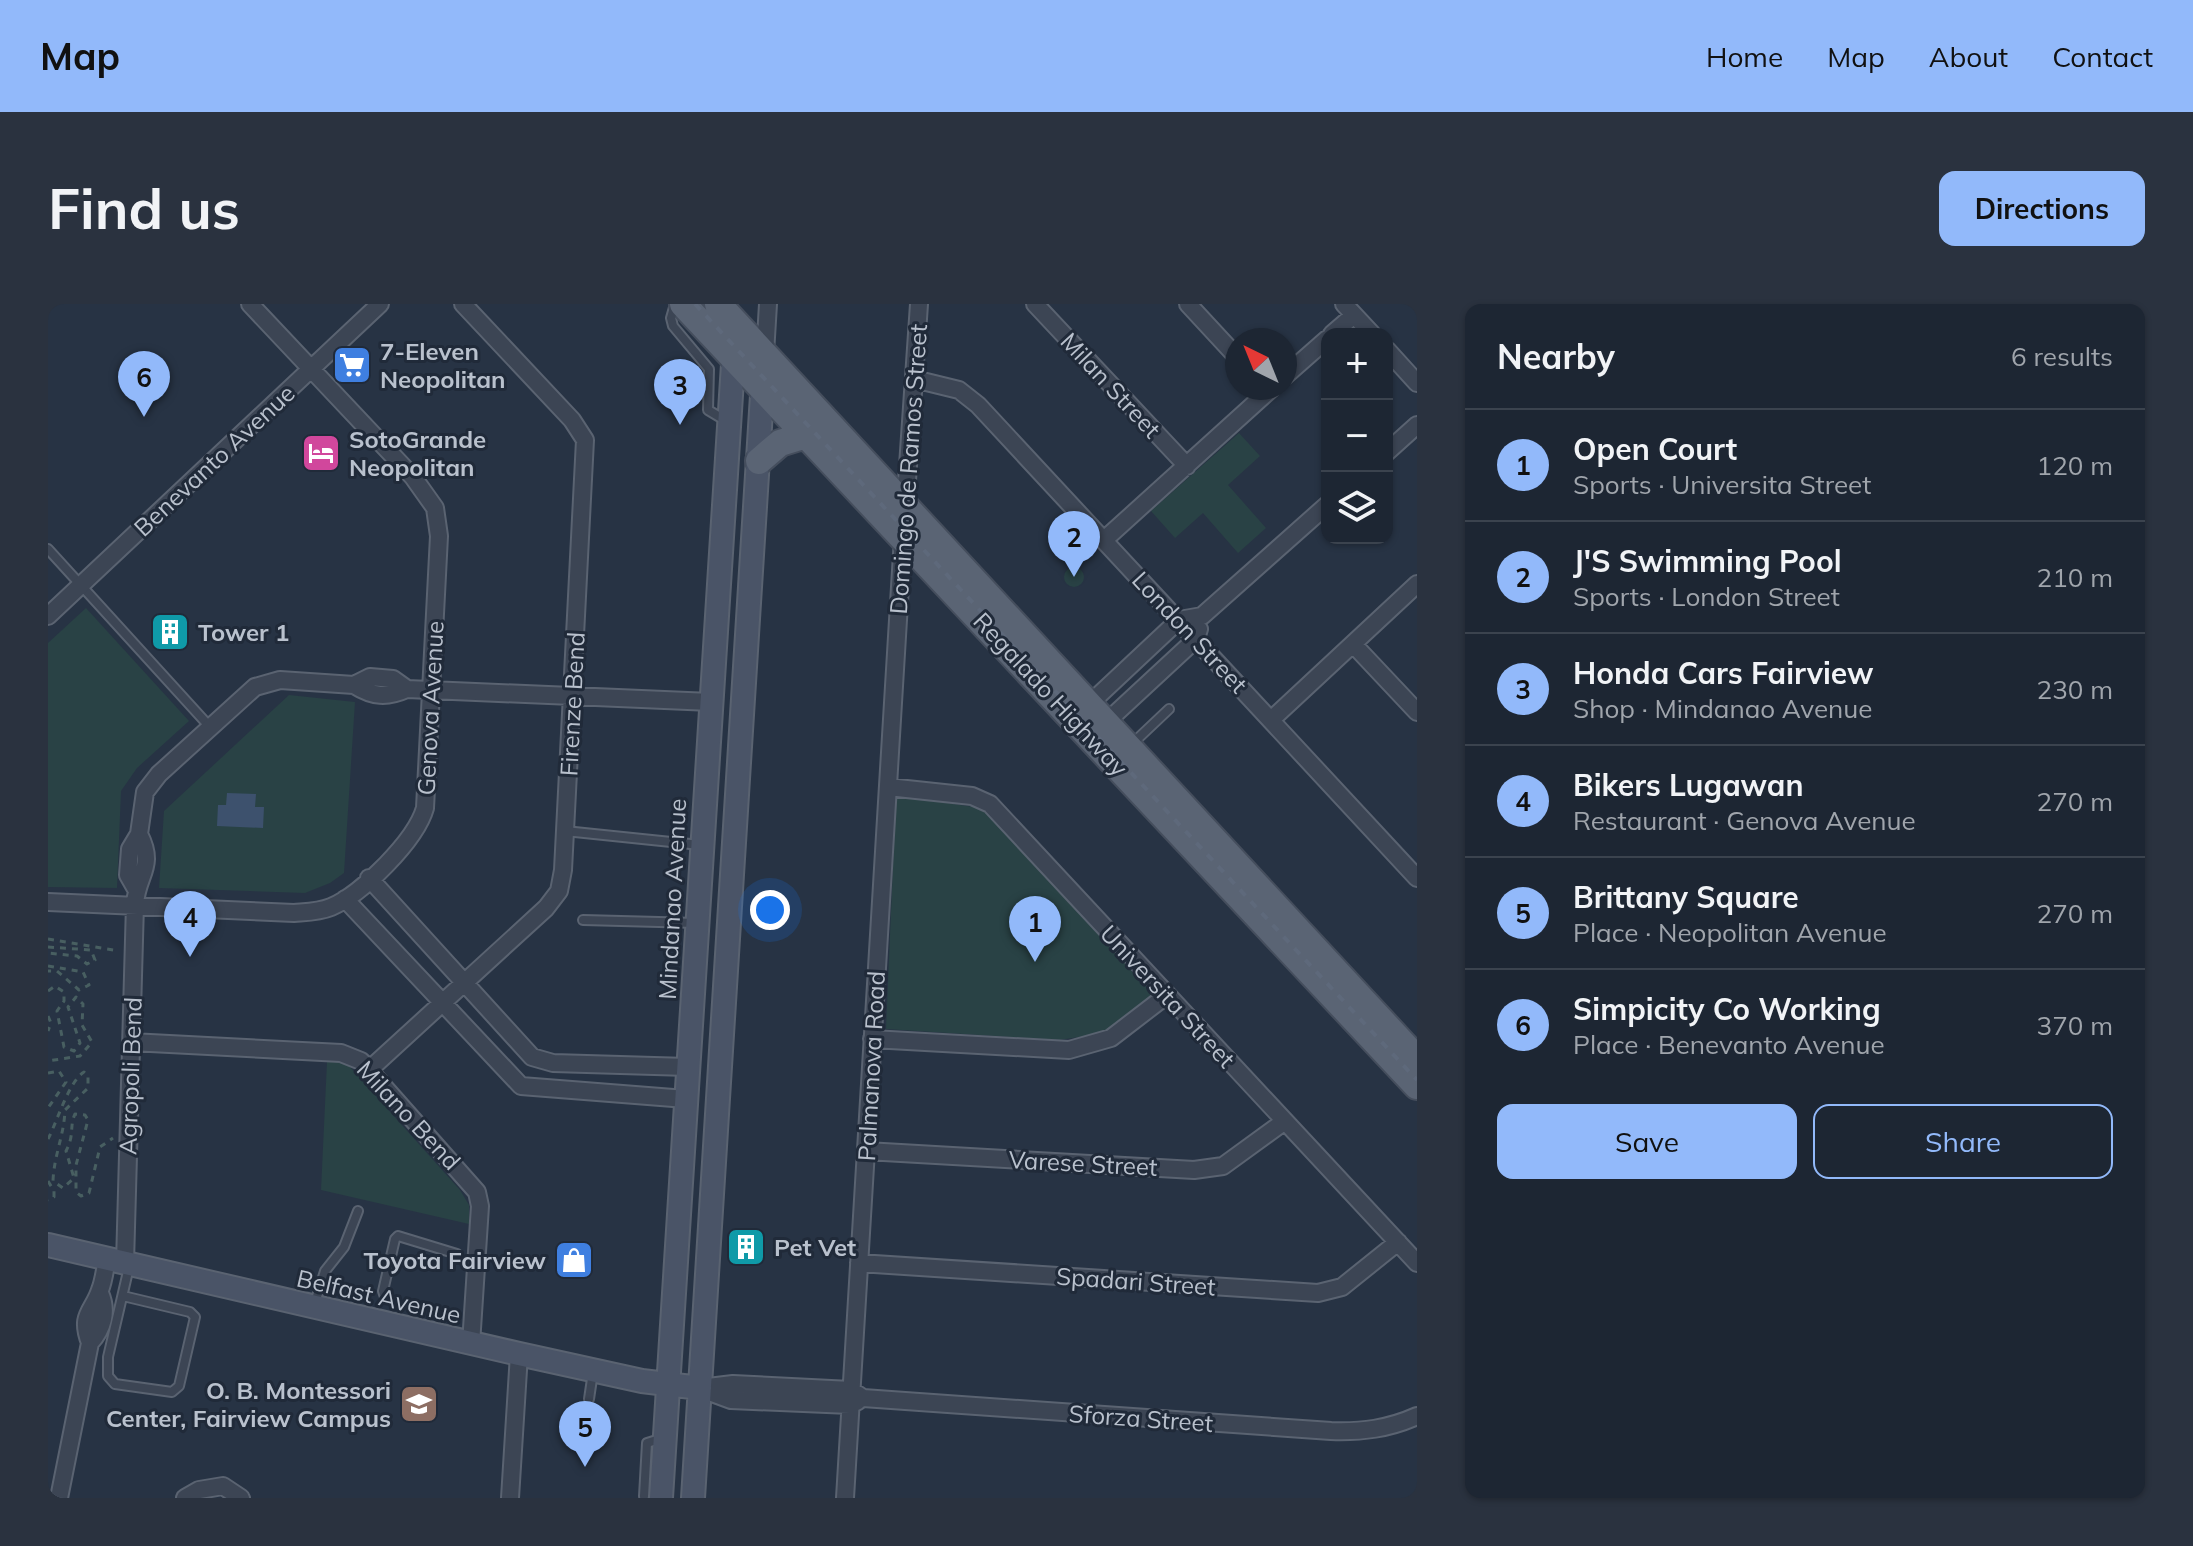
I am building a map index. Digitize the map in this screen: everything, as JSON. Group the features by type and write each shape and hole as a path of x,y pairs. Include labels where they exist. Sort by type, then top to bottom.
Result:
{"main road":[{"name":"Regalado Highway","path":"683,304 903,537 1098,712 1417,1086"},
{"name":"Mindanao Avenue","path":"651,1497 664,1438 668,1384 733,358 730,310"},
{"name":"Regalado Highway","path":"730,310 765,354 905,507 1417,1059"},
{"path":"693,1498 765,354"},
{"path":"759,461 780,443 806,435"},
{"name":"Belfast Avenue","path":"48,1245 594,1371 700,1388"}],"street":[{"name":"Genova Avenue","path":"48,902 136,896 294,913 322,910 345,899 369,878 406,844 421,822 439,536 435,508 413,477 250,304"},
{"name":"Benevanto Avenue","path":"48,616 380,304"},
{"name":"Firenze Bend","path":"370,1069 553,900 562,881 585,440 572,420 463,304"},
{"path":"765,354 768,304"},
{"name":"Domingo de Ramos Street","path":"897,633 919,304"},
{"name":"Milan Street","path":"1035,304 1187,466"},
{"path":"1188,304 1225,344"},
{"path":"1336,328 1349,309 1366,328"},
{"path":"1297,365 1321,344"},
{"path":"1393,357 1417,383"},
{"name":"London Street","path":"914,379 948,386 970,397 1417,878"},
{"path":"1104,540 1257,400"},
{"path":"1393,447 1417,425"},
{"path":"1098,712 1179,620 1202,616 1321,510"},
{"path":"1271,720 1417,584"},
{"path":"1098,712 1196,639 1202,616"},
{"name":"Palmanova Road","path":"845,1498 855,1398 859,1263 897,633"},
{"path":"1353,644 1417,712"},
{"name":"Agropoli Bend","path":"59,1498 90,1343 100,1333 103,1319 105,1305 100,1293 120,1262 128,1136 136,896 146,875 147,850 139,834 145,792 159,774 246,694 267,682 354,685 368,694 391,696 407,689 711,702"},
{"name":"Universita Street","path":"888,787 972,796 990,804 1417,1263"},
{"path":"369,878 523,1049 543,1062 688,1067"},
{"path":"345,899 521,1086 686,1099"},
{"path":"872,1039 1069,1050 1111,1038 1167,995"},
{"name":"Milano Bend","path":"131,1042 341,1053 352,1056 370,1069 472,1184 480,1198 471,1344"},
{"name":"Varese Street","path":"866,1151 1194,1170 1223,1166 1285,1121"},
{"name":"Spadari Street","path":"859,1263 1318,1293 1342,1287 1398,1242"},
{"path":"510,1498 519,1354"},
{"name":"Sforza Street","path":"700,1388 731,1400 855,1398 1331,1431 1393,1427 1417,1416"},
{"path":"185,1498 199,1490 223,1486 241,1498"}],"lane":[{"path":"675,304 671,318 673,326 709,369 708,410 729,422"},
{"path":"48,549 210,727"},
{"path":"1128,747 1169,709"},
{"path":"565,831 701,845"},
{"path":"583,920 698,923"},
{"path":"314,1307 325,1271 344,1247 358,1211"},
{"path":"385,1297 383,1291 398,1236 457,1254"},
{"path":"120,1262 123,1296 108,1357 108,1376 115,1384 172,1392 179,1386 195,1317 190,1312 123,1296"},
{"path":"589,1399 594,1371"}],"path":[{"path":"48,939 134,951"},
{"path":"48,947 91,950 95,960 87,964 77,956 48,953"},
{"path":"48,968 83,972 89,985 79,990 57,971 48,968"},
{"path":"48,991 55,986 64,992 64,1001 57,1011 64,1047 74,1051 80,1043 68,1017 68,1007 76,997 83,1004 82,1025 92,1042 80,1056 48,1061"},
{"path":"48,1016 51,1023 48,1031"},
{"path":"48,1073 59,1071 66,1082 48,1108"},
{"path":"48,1139 54,1120 61,1113 64,1097 84,1072 88,1076 88,1088 65,1110 64,1135 54,1153 53,1181 63,1188 74,1178 66,1151 74,1136 72,1121 75,1114 85,1115 88,1120 76,1165 76,1192 81,1196 89,1193 100,1147 108,1140 128,1136"},
{"path":"48,1181 54,1191 54,1197 48,1200"}],"green space":[{"path":"1239,433 1260,456 1228,485 1266,528 1238,553 1203,513 1175,538 1151,511"},
{"path":"1074,567 1081,570 1084,577 1081,584 1074,587 1067,584 1064,577 1067,570"},
{"path":"86,608 189,721 137,768 121,791 117,888 48,887 48,643"},
{"path":"289,695 355,702 344,873 330,883 305,893 159,888 164,811"},
{"path":"896,795 986,809 1155,997 1106,1033 1059,1040 886,1029"},
{"path":"327,1062 343,1062 350,1067 460,1190 469,1205 469,1224 321,1190"}],"water":[{"path":"227,793 256,794 255,807 264,807 263,828 217,826 218,805 226,805"}],"railway":[{"path":"695,304 1417,1080"}],"place":[{"name":"7-Eleven Neopolitan","path":"352,365"},
{"name":"Simpicity Co Working","path":"144,417"},
{"name":"Honda Cars Fairview","path":"680,425"},
{"name":"SotoGrande Neopolitan","path":"321,453"},
{"name":"J'S Swimming Pool","path":"1074,577"},
{"name":"Tower 1","path":"170,632"},
{"name":"Bikers Lugawan","path":"190,957"},
{"name":"Open Court","path":"1035,962"},
{"name":"Pet Vet","path":"746,1247"},
{"name":"Toyota Fairview","path":"574,1260"},
{"name":"O. B. Montessori Center, Fairview Campus","path":"419,1404"},
{"name":"Brittany Square","path":"585,1467"}]}
